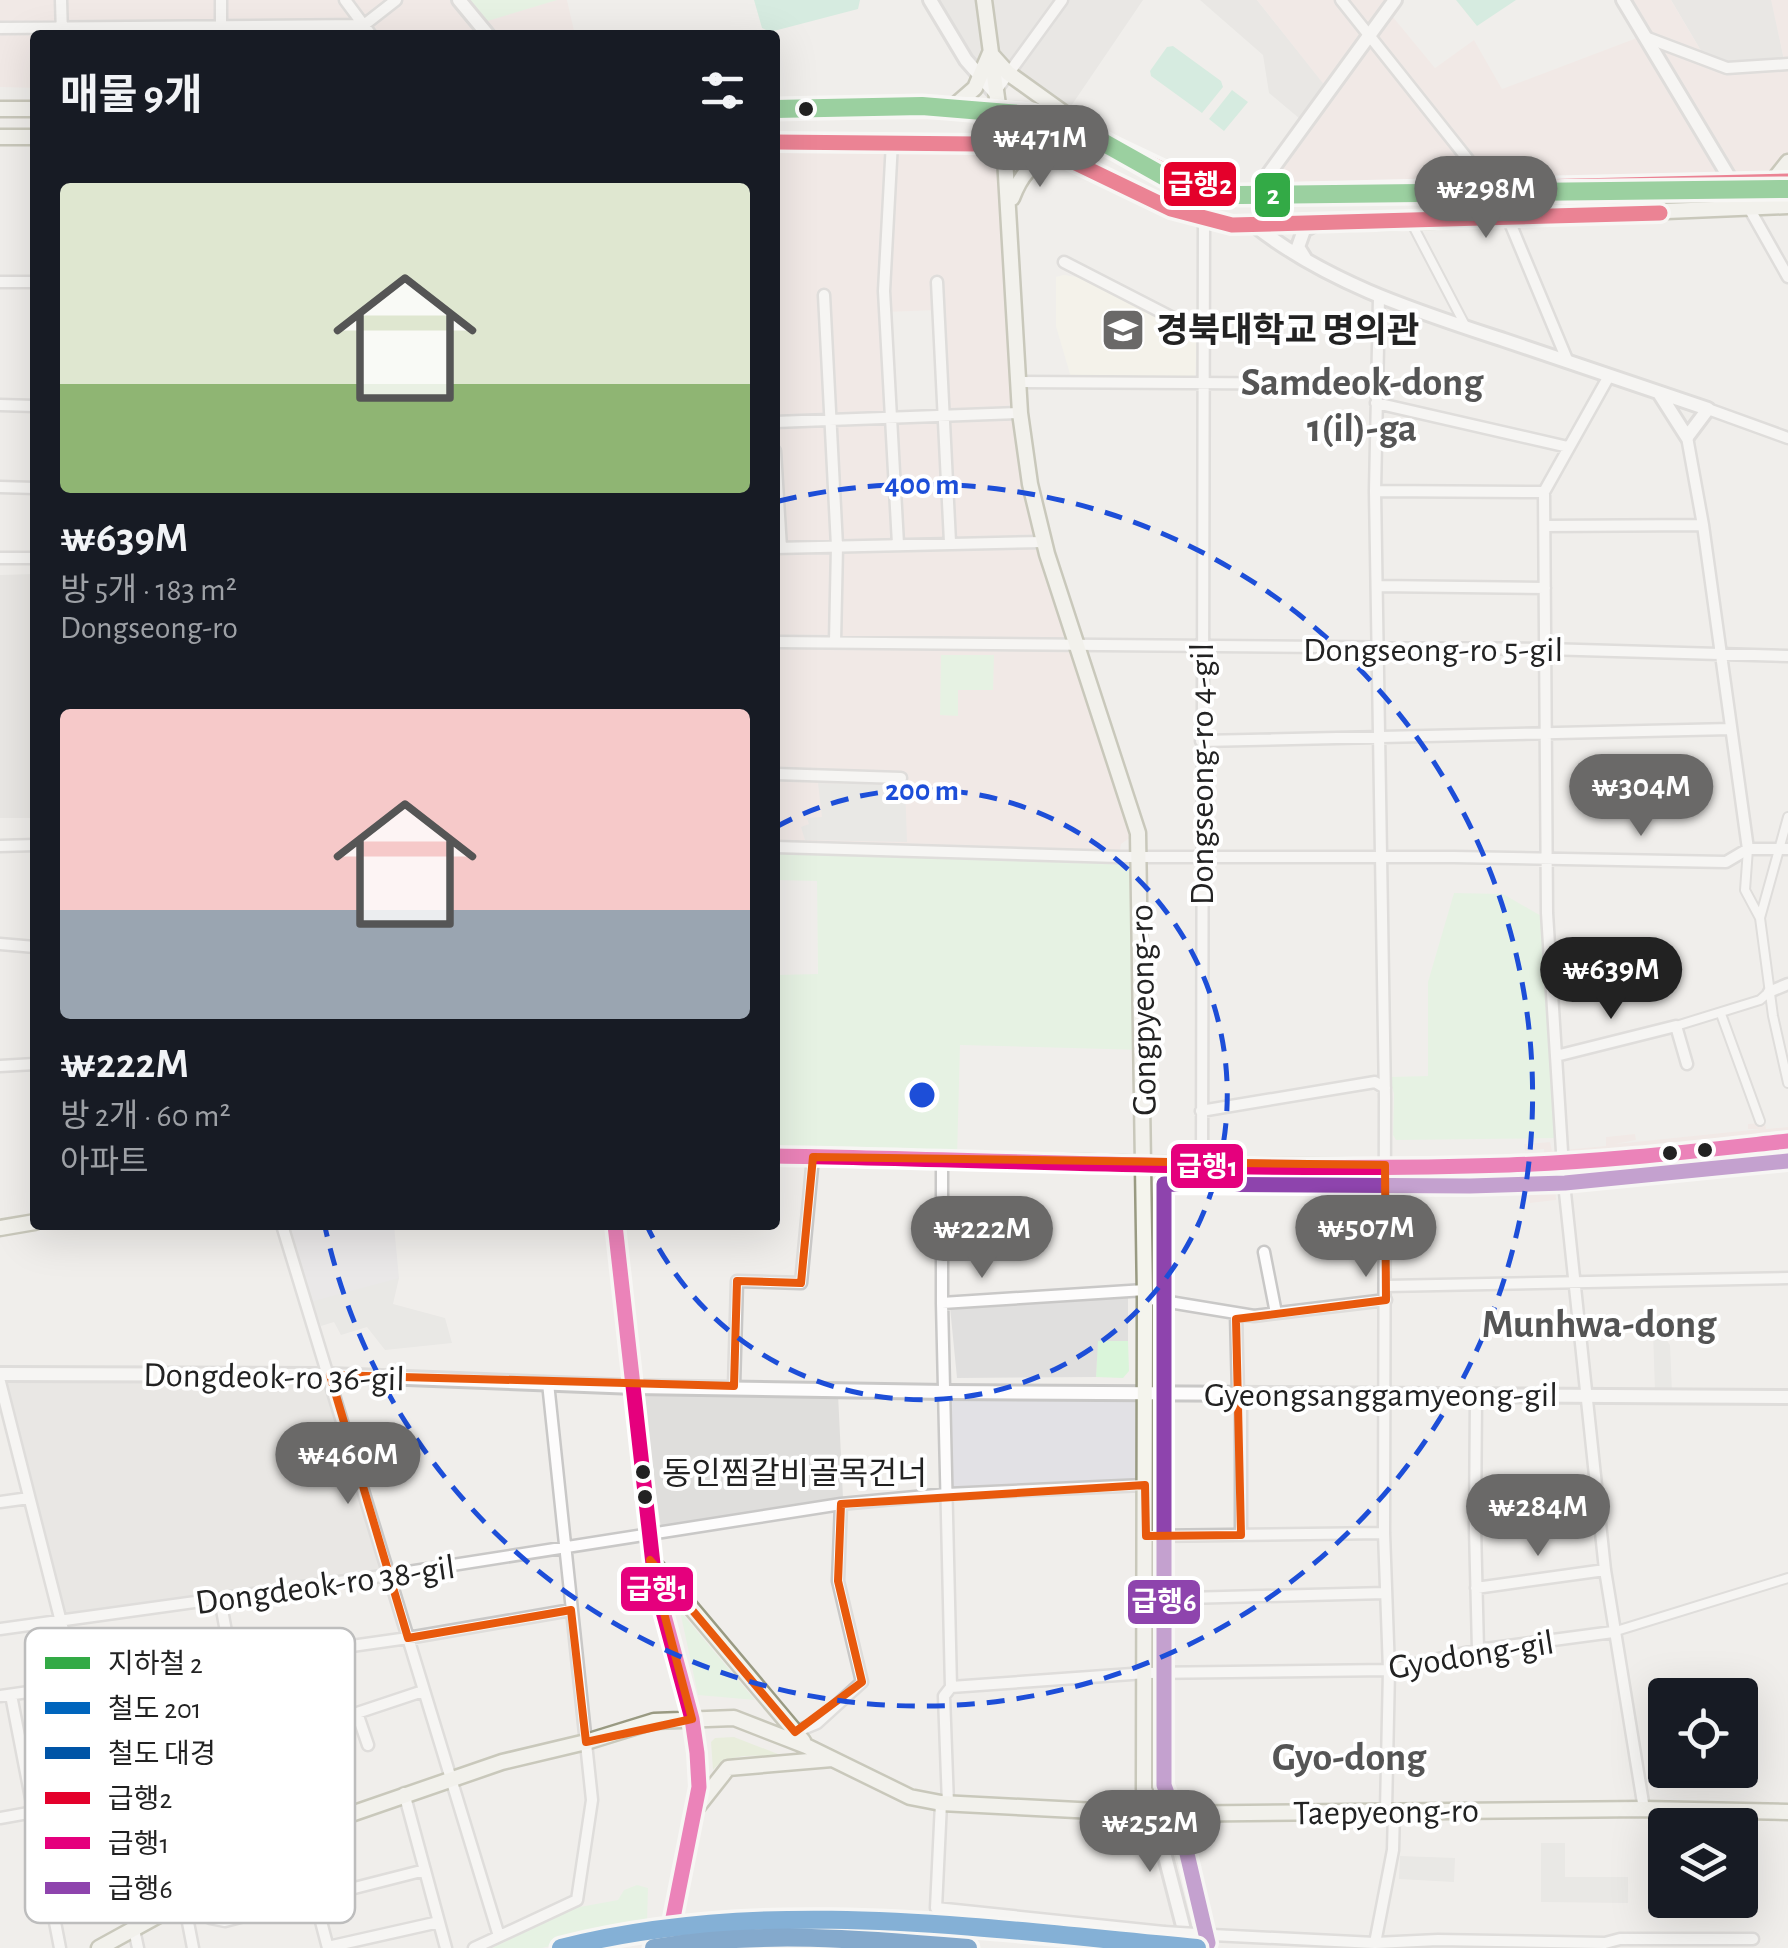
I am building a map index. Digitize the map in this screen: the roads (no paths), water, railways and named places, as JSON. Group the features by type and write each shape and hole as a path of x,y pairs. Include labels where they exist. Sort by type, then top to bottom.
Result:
{"main road":[{"name":"Gongpyeong-ro","path":"984,0 1004,147 1020,413 1030,484 1043,542 1138,833 1145,1294 1144,1788 1154,1814"},
{"path":"952,108 981,77 990,53 1008,73 1105,142"},
{"path":"0,108 30,109"},
{"path":"780,109 952,108 1042,116 1105,142 1176,179 1216,192 1254,194 1780,181 1788,162"},
{"path":"0,137 30,137"},
{"path":"780,142 1004,147 1059,155 1171,209 1204,220 1254,225 1788,206"},
{"path":"1008,208 1027,170 1044,158 1059,155"},
{"path":"780,1156 1470,1166 1564,1162 1788,1141"},
{"path":"0,1228 30,1223"},
{"path":"617,1230 652,1560 692,1719 699,1787 678,1894"},
{"path":"652,1560 806,1746"},
{"name":"Taepyeong-ro","path":"355,1811 502,1762 654,1722 734,1718 806,1746 910,1797 944,1804 1154,1814 1644,1809 1788,1812"},
{"path":"694,1810 728,1768 833,1759"},
{"name":"Taepyeong-ro","path":"99,1948 147,1923"}],"street":[{"path":"62,0 62,30"},
{"path":"221,30 222,0"},
{"path":"345,0 368,30"},
{"path":"245,30 364,25 396,0"},
{"path":"459,0 484,30"},
{"path":"930,0 966,60 995,93 1062,0"},
{"path":"1341,0 1489,186"},
{"path":"1254,194 1395,0"},
{"path":"1623,0 1732,182"},
{"path":"0,28 31,30"},
{"path":"1643,36 1727,68 1788,64"},
{"path":"892,142 884,291 898,544"},
{"path":"1749,208 1788,277"},
{"path":"1508,218 1568,362"},
{"name":"Dongseong-ro 4-gil","path":"1202,1164 1204,220"},
{"path":"1411,222 1466,328"},
{"path":"1307,262 1298,247 1304,230 1315,224"},
{"path":"1254,225 1307,262 1379,298 1788,438"},
{"path":"1064,262 1202,333"},
{"path":"0,282 30,282"},
{"path":"937,282 950,542"},
{"path":"824,295 837,546 835,642"},
{"path":"1375,1943 1393,1850 1384,1533 1385,1088 1375,491 1379,298"},
{"path":"1609,376 1544,492 1546,858 1556,1056 1575,1283 1613,1632 1644,1809"},
{"path":"1020,382 1376,384"},
{"path":"1659,392 1687,437 1703,524 1748,849 1745,890 1760,918 1769,992 1788,1082"},
{"path":"1376,403 1568,446"},
{"path":"0,406 30,406"},
{"path":"1687,437 1708,409"},
{"path":"780,422 1020,413"},
{"path":"0,487 30,488"},
{"path":"1375,491 1544,492"},
{"path":"1544,526 1703,524"},
{"path":"780,548 1043,542"},
{"path":"0,558 30,558"},
{"path":"1377,586 1545,588"},
{"name":"Dongseong-ro 5-gil","path":"780,642 1788,656"},
{"path":"1201,741 1731,729"},
{"path":"780,774 902,778"},
{"path":"1760,918 1783,849 1788,817"},
{"path":"0,846 30,845"},
{"path":"780,847 1200,858 1726,862 1748,849 1783,849"},
{"path":"0,944 30,947"},
{"path":"1556,1056 1721,1014 1760,1000 1788,984"},
{"path":"1721,1014 1760,1122"},
{"path":"1676,1026 1687,1064"},
{"path":"0,1066 30,1064"},
{"path":"1202,1111 1374,1082 1385,1088"},
{"path":"734,1386 737,1280 801,1283 814,1157"},
{"path":"942,1158 951,1688 944,1696 944,1804 936,1908 1164,1932 1375,1943 1753,1939"},
{"path":"284,1230 500,1936"},
{"path":"1264,1252 1276,1313"},
{"path":"1386,1286 1788,1278"},
{"path":"942,1303 1145,1294 1254,1316 1386,1300"},
{"path":"1236,1314 1241,1535"},
{"name":"Dongdeok-ro 36-gil","path":"0,1374 330,1375 635,1387"},
{"path":"0,1382 63,1628"},
{"path":"474,1948 577,1900 592,1800 548,1383"},
{"name":"Gyeongsanggamyeong-gil","path":"635,1387 1788,1398"},
{"path":"1476,1397 1474,1528 1478,1650"},
{"name":"Dongdeok-ro 38-gil","path":"0,1629 389,1576 842,1504 947,1494 1145,1486"},
{"path":"0,1502 30,1498"},
{"path":"795,1732 817,1723 862,1682 838,1581 842,1504"},
{"path":"1474,1528 1601,1514"},
{"path":"1146,1536 1384,1533"},
{"path":"1476,1588 1605,1570"},
{"name":"Gyodong-gil","path":"1146,1673 1389,1670 1478,1650 1613,1632 1788,1578"},
{"path":"1146,1598 1385,1593"},
{"path":"220,1598 225,1628"},
{"path":"355,1646 571,1610"},
{"path":"951,1688 1146,1673"},
{"path":"368,1745 357,1714 423,1690"},
{"path":"5,1695 25,1783"},
{"path":"404,1793 446,1948"},
{"name":"Gongpyeong-ro","path":"1154,1814 1183,1926"},
{"path":"0,1818 25,1815"},
{"path":"355,1888 425,1870"},
{"path":"322,1923 328,1948 439,1922"},
{"path":"55,1923 60,1948"},
{"path":"133,1923 138,1948"},
{"path":"192,1923 193,1948"}],"tunnel":[{"path":"667,1948 678,1894"},
{"path":"1183,1926 1189,1948"}],"railway":[{"path":"582,1948 665,1930 760,1922 868,1924 1136,1948"}],"metro line":[{"name":"2","path":"780,109 922,106 1032,115 1076,127 1172,181 1239,195 1788,189"}],"rail line":[{"name":"201","path":"561,1948 640,1932 798,1920 958,1926 1197,1948"},
{"name":"대경","path":"654,1948 771,1938 851,1939 968,1948"}],"place":[{"name":"경북대학교 명의관","path":"1123,330"},
{"name":"동인찜갈비골목건너","path":"643,1472"}],"district":[{"name":"Samdeok-dong 1(il)-ga","path":"1362,404"},
{"name":"Munhwa-dong","path":"1599,1323"},
{"name":"Gyo-dong","path":"1349,1756"}]}
